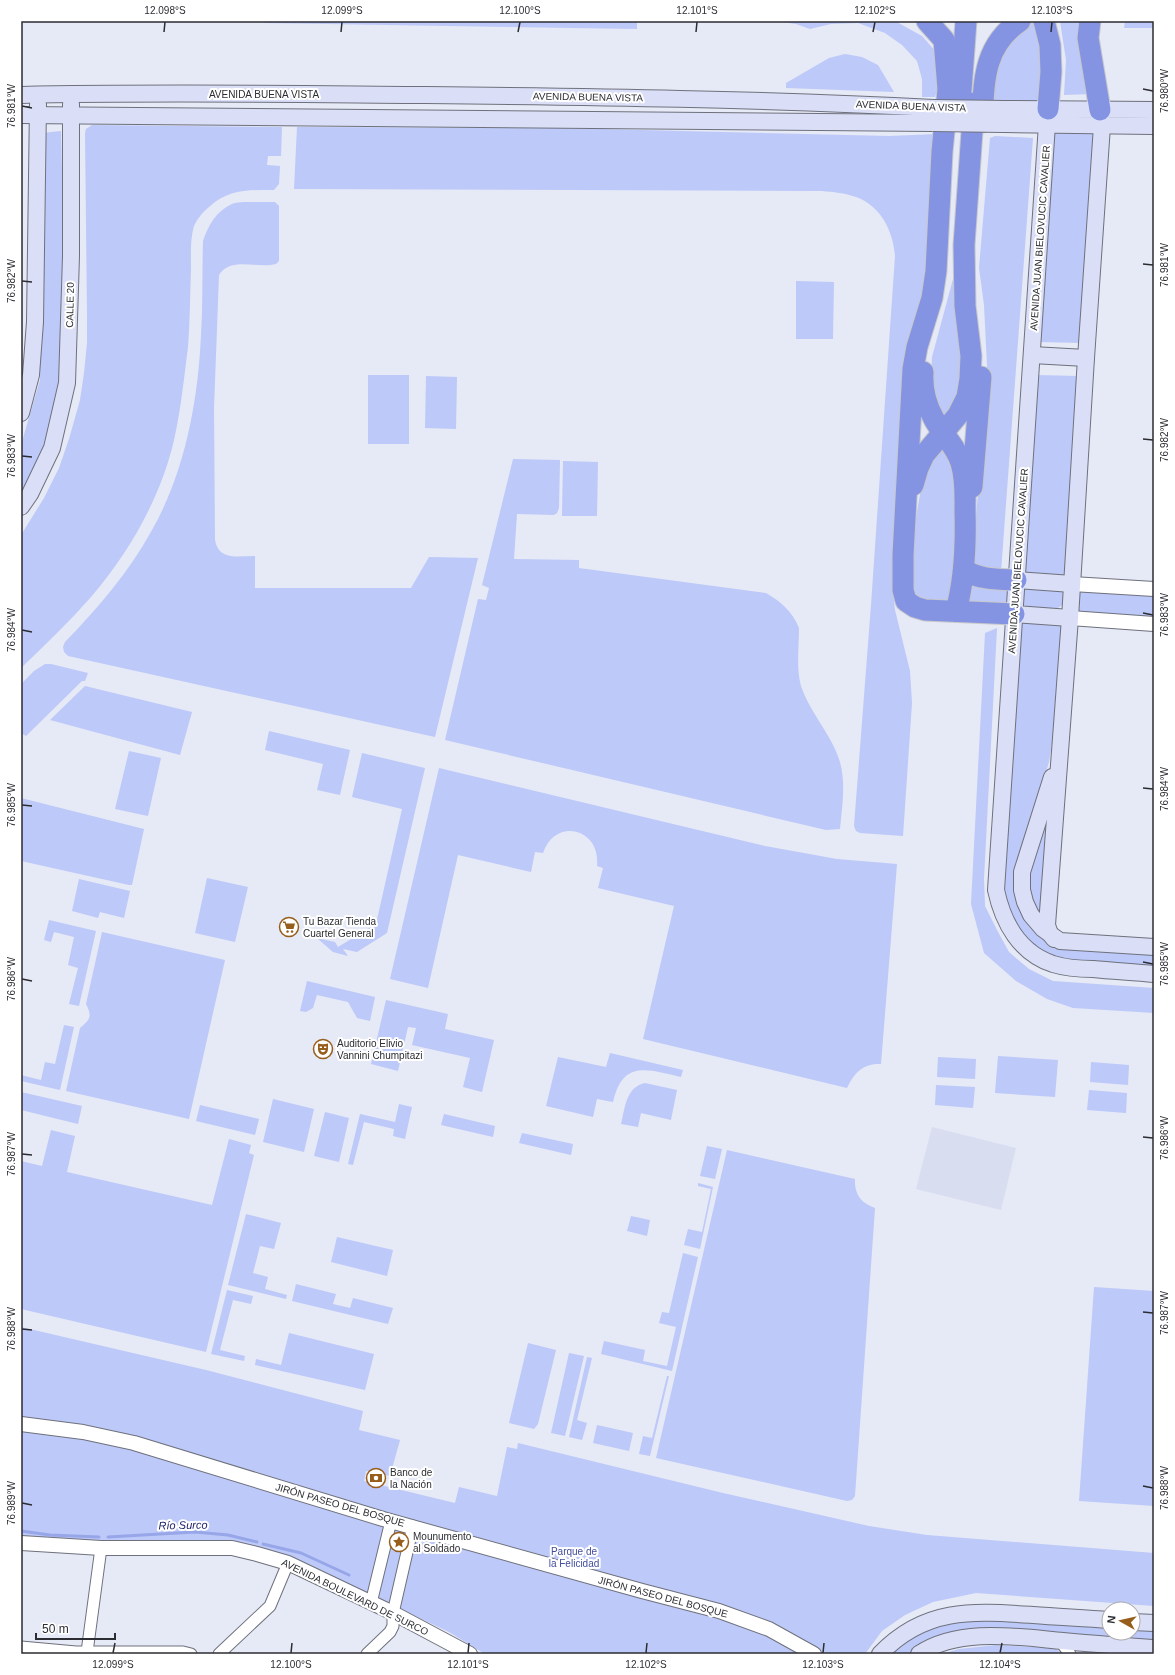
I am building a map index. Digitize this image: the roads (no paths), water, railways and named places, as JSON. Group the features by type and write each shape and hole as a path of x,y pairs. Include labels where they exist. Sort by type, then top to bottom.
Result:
{"highway":[{"path":"927,21 944,40 948,89 942,152 936,271 932,298 917,347 913,369 903,555 904,590 906,601 915,607 925,610 1014,614"},
{"path":"956,611 964,570 965,483 961,462 953,446 934,420 927,403 923,380 924,360 940,306 947,270 966,21"},
{"path":"903,555 908,512 918,468 924,455 958,416 967,398 970,379 971,356 966,306 964,245 970,140 980,21"},
{"path":"965,547 972,497 981,369 975,268 984,91 988,63 994,48 1003,34 1020,21"},
{"path":"1044,21 1050,45 1051,72 1048,117"},
{"path":"1090,21 1088,38 1101,118"},
{"path":"964,570 972,575 984,578 1016,580"}],"main road":[{"path":"21,413 31,375 35,322 38,94"},
{"name":"CALLE 20","path":"24,499 52,448 67,383 71,264 71,94"},
{"name":"AVENIDA BUENA VISTA","path":"21,95 291,94 667,98 835,103 934,116"},
{"path":"665,120 667,98"},
{"name":"AVENIDA BUENA VISTA","path":"1101,118 1154,110"},
{"name":"AVENIDA BUENA VISTA","path":"21,115 70,114 665,120 934,116 1048,117 1101,118 1154,126"},
{"name":"AVENIDA JUAN BIELOVUCIC CAVALIER","path":"1048,117 996,890 999,904 1007,925 1015,937 1026,948 1053,964 1078,968 1154,974"},
{"path":"1054,938 1050,934 1047,925 1070,618 1101,118"},
{"path":"1032,355 1086,358"},
{"path":"1016,580 1072,584"},
{"path":"1014,614 1070,618"},
{"path":"1059,755 1022,872 1021,884 1025,902 1031,915 1042,929 1054,938 1065,942 1154,947"},
{"path":"880,1654 890,1644 917,1626 957,1613 994,1612 1101,1619"},
{"path":"1141,1622 1154,1623"},
{"path":"920,1654 929,1648 957,1640 981,1636 1019,1636 1117,1650 1154,1648"}],"street":[{"path":"1072,584 1154,589"},
{"path":"1070,618 1154,624"},
{"name":"JIRÓN PASEO DEL BOSQUE","path":"21,1424 83,1432 131,1442 391,1521 719,1611 769,1629 814,1654"},
{"path":"371,1603 391,1521"},
{"path":"367,1654 390,1632 393,1626 393,1613 413,1526"},
{"name":"AVENIDA BOULEVARD DE SURCO","path":"21,1543 101,1548 232,1548 288,1563 393,1613 470,1654"},
{"path":"87,1652 101,1548"},
{"path":"219,1654 270,1606 288,1563"},
{"path":"1060,1641 1070,1654"},
{"path":"21,1647 87,1652 183,1652 191,1654"}],"waterway":[{"name":"Río Surco","path":"21,1531 50,1535 99,1537"},
{"name":"Río Surco","path":"108,1537 195,1532 228,1535 257,1542"},
{"name":"Río Surco","path":"263,1544 301,1553 349,1575"}],"place":[{"name":"Tu Bazar Tienda Cuartel General","path":"289,927"},
{"name":"Auditorio Elivio Vannini Chumpitazi","path":"323,1049"},
{"name":"Banco de la Nación","path":"376,1478"},
{"name":"Mounumento al Soldado","path":"399,1542"}],"park label":[{"name":"Parque de la Felicidad","path":"574,1556"}]}
